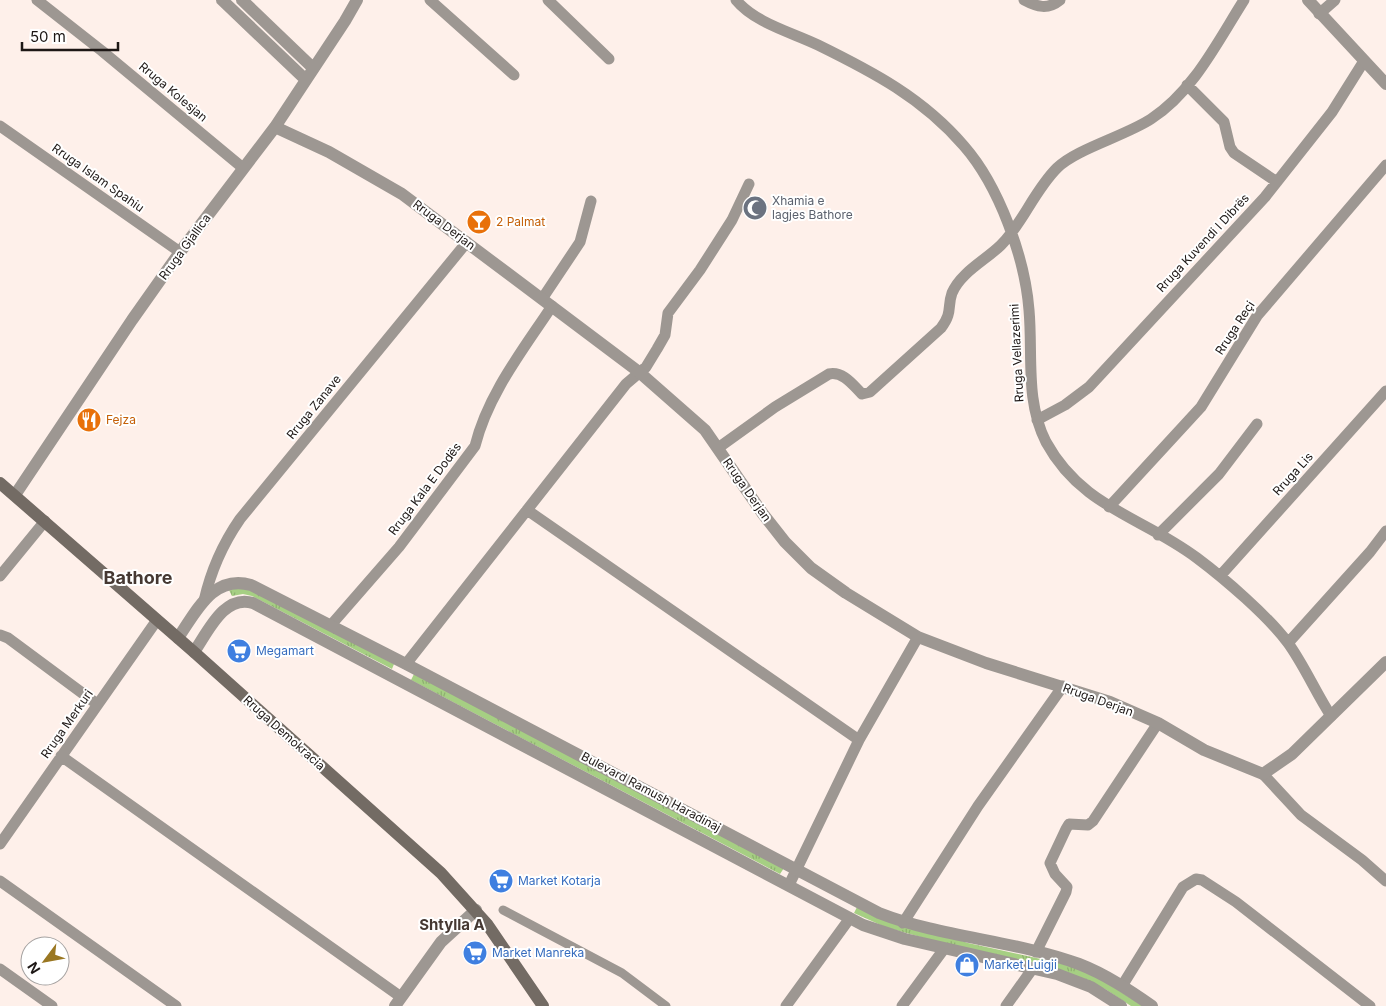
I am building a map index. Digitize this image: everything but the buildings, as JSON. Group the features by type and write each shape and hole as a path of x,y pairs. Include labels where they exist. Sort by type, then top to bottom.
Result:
{"main road":[{"name":"Rruga Demokracia","path":"0,484 15,495 194,652 441,873 476,910 543,1006"}],"street":[{"name":"Rruga Kolesjan","path":"37,0 102,50 243,168"},
{"path":"222,0 306,80"},
{"path":"242,0 314,68"},
{"path":"430,0 514,75"},
{"path":"548,0 609,60"},
{"name":"Rruga Vellazerimi","path":"736,0 758,18 863,67 911,96 964,145 978,164 1012,232 1026,280 1030,327 1032,398 1036,420 1047,443 1073,480 1109,507 1194,556 1220,576 1288,643 1331,716"},
{"path":"1024,0 1040,7 1055,4 1060,0"},
{"path":"718,448 775,406 829,374 835,372 842,376 862,394 870,392 941,328 948,319 952,293 963,279 1001,246 1058,167 1076,155 1114,139 1151,119 1173,102 1187,85 1244,0"},
{"path":"1308,0 1386,84"},
{"path":"1319,14 1336,0"},
{"name":"Rruga Gjallica","path":"15,495 180,252 275,127 354,2"},
{"name":"Rruga Kuvendi I Dibrës","path":"1036,420 1065,405 1089,387 1232,234 1277,182 1332,112 1364,61"},
{"path":"1187,85 1224,122 1230,147 1234,153 1277,182"},
{"name":"Rruga Islam Spahiu","path":"0,126 180,252"},
{"name":"Rruga Derjan","path":"275,127 329,152 402,194 639,372 690,414 718,448 763,514 785,542 811,568 918,637 986,663 1110,702 1158,723 1204,750 1263,774 1301,815 1362,860 1386,881"},
{"name":"Rruga Reçi","path":"1109,507 1201,407 1257,316 1386,164"},
{"path":"394,677 626,384 646,367 665,335 668,313 722,236 749,184"},
{"name":"Rruga Kala E Dodës","path":"331,626 399,547 475,446 479,429 493,399 580,242 590,201"},
{"name":"Rruga Zanave","path":"204,602 210,573 226,539 240,519 467,242"},
{"name":"Rruga Lis","path":"1220,576 1386,391"},
{"path":"1158,535 1219,474 1257,424"},
{"path":"527,510 858,740"},
{"path":"0,576 45,521"},
{"path":"1288,643 1370,552 1386,531"},
{"name":"Bulevard Ramush Haradinaj","path":"178,638 204,602 219,586 232,582 245,583 406,664 879,913 903,923 1036,952 1078,964 1122,986 1152,1006"},
{"path":"204,602 220,614"},
{"name":"Bulevard Ramush Haradinaj","path":"194,652 220,614 235,602 253,603 850,918 884,933 944,949 1033,968 1091,987 1121,1006"},
{"name":"Rruga Merkuri","path":"0,844 156,620"},
{"path":"0,635 8,638 97,704"},
{"path":"789,885 858,740 918,637"},
{"path":"1263,774 1292,754 1386,662"},
{"path":"903,923 978,806 1063,686"},
{"path":"1036,952 1066,892 1067,887 1055,874 1050,863 1066,829 1069,824 1088,825 1093,821 1158,723"},
{"path":"61,756 398,1001 441,942 476,910"},
{"path":"1122,986 1183,887 1196,879 1202,880 1236,902 1370,1006"},
{"path":"0,881 176,1006"},
{"path":"503,910 622,973 666,1006"},
{"path":"786,1006 850,918"},
{"path":"902,1006 944,949"},
{"path":"1006,1006 1033,968"},
{"path":"0,969 52,1006"}],"green space":[{"path":"233,588 251,589 394,664 392,669 252,596 243,594 232,596 229,590"},
{"path":"414,674 784,868 780,874 411,680"},
{"path":"857,907 968,943 1068,965 1093,974 1143,1006 1131,1006 1105,989 885,927 854,913"}],"place":[{"name":"Xhamia e lagjes Bathore","path":"755,208"},
{"name":"2 Palmat","path":"479,222"},
{"name":"Fejza","path":"89,420"},
{"name":"Megamart","path":"239,651"},
{"name":"Market Kotarja","path":"501,881"},
{"name":"Market Manreka","path":"475,953"},
{"name":"Market Luigji","path":"967,965"}],"district":[{"name":"Bathore","path":"138,578"},
{"name":"Shtylla A","path":"452,925"}]}
